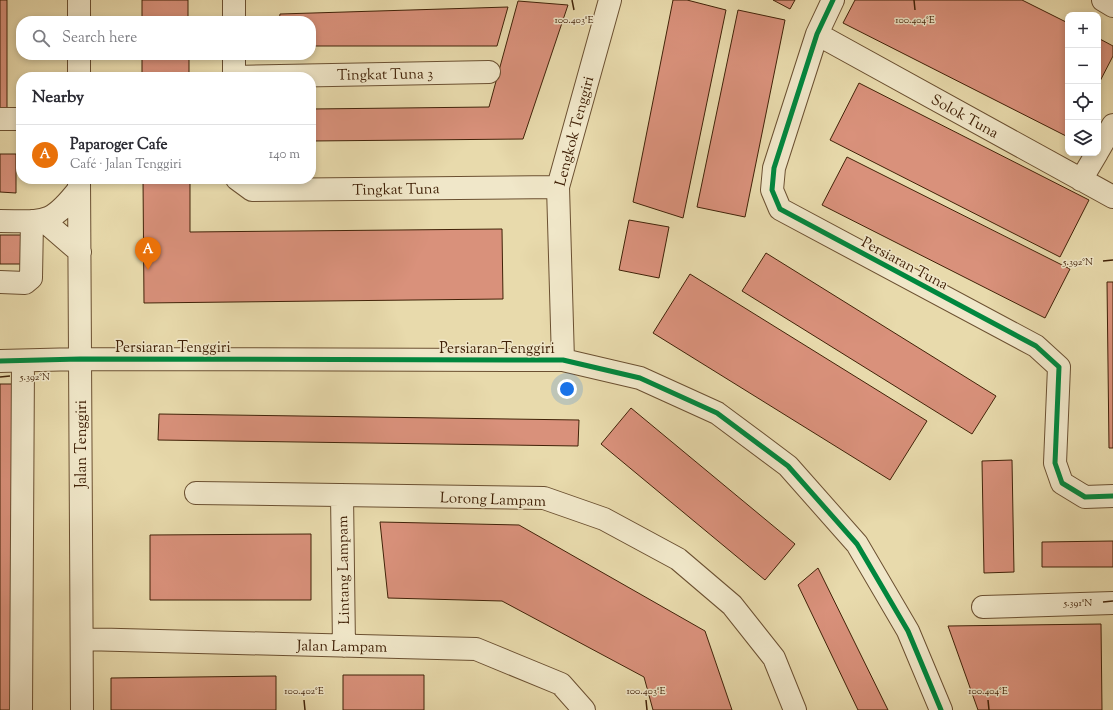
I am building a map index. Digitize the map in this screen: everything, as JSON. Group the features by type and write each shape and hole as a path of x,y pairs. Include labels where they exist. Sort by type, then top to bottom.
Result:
{"street":[{"path":"79,0 79,16"},
{"path":"234,0 234,16"},
{"name":"Lengkok Tenggiri","path":"563,360 558,187 610,0"},
{"name":"Persiaran Tuna","path":"833,0 817,34 774,168 772,190 780,209 1036,346 1059,368 1055,463 1062,483 1085,497 1113,496"},
{"path":"1102,0 1113,6"},
{"name":"Solok Tuna","path":"817,34 1113,197"},
{"path":"79,60 79,72"},
{"path":"234,60 234,72"},
{"name":"Tingkat Tuna 3","path":"316,75 489,72"},
{"path":"0,119 16,119"},
{"path":"1101,145 1113,125"},
{"path":"1081,180 1095,156"},
{"path":"0,221 38,221 58,213 79,184"},
{"name":"Jalan Tenggiri","path":"79,184 82,710"},
{"name":"Tingkat Tuna","path":"244,184 252,190 558,187"},
{"path":"38,221 80,252"},
{"path":"0,282 25,283 31,278 38,221"},
{"name":"Persiaran Tenggiri","path":"0,361 80,359 563,360 640,378 718,413 788,466 857,544 908,631 941,710"},
{"path":"21,710 23,361"},
{"name":"Lorong Lampam","path":"196,493 544,498 604,519 678,559 732,605 774,658 795,710"},
{"name":"Lintang Lampam","path":"342,495 344,646"},
{"path":"983,607 1113,603"},
{"name":"Jalan Lampam","path":"82,639 476,649 561,684 584,710"}],"building":[{"path":"0,0 7,0 7,109 0,109"},
{"path":"142,0 188,0 188,16 142,16"},
{"path":"673,0 687,0 726,10 683,218 633,202"},
{"path":"773,0 795,0 790,9"},
{"path":"855,0 1022,0 1065,22 1065,135 843,23"},
{"path":"518,1 568,5 523,139 316,141 316,109 489,107"},
{"path":"508,7 497,46 316,46 316,16 280,16 280,14"},
{"path":"738,10 785,20 745,217 697,207"},
{"path":"1101,40 1113,46 1113,56 1101,79"},
{"path":"142,60 189,60 189,72 142,72"},
{"path":"859,83 1089,200 1060,257 830,140"},
{"path":"0,154 16,154 16,193 0,192"},
{"path":"847,157 1070,269 1045,318 822,205"},
{"path":"143,184 190,184 190,232 502,229 503,299 144,303"},
{"path":"629,220 669,227 659,278 619,270"},
{"path":"0,235 28,235 28,264 0,264"},
{"path":"766,253 996,396 972,434 742,291"},
{"path":"690,274 927,421 890,480 653,333"},
{"path":"1107,282 1113,282 1113,448 1109,448"},
{"path":"0,384 18,384 18,710 0,710"},
{"path":"631,408 795,544 765,580 601,444"},
{"path":"159,414 579,420 578,446 158,440"},
{"path":"1012,460 1014,572 984,573 982,461"},
{"path":"380,522 519,525 705,631 732,710 653,710 644,677 502,601 388,598"},
{"path":"311,534 311,600 150,600 150,535"},
{"path":"1113,541 1113,567 1042,567 1042,542"},
{"path":"818,568 888,710 858,710 798,585"},
{"path":"1101,624 1102,710 978,710 948,626"},
{"path":"343,675 424,675 424,710 343,710"},
{"path":"276,676 276,710 111,710 111,678"}],"cycle path":[{"path":"833,0 817,34 774,168 772,190 780,209 1036,346 1059,367 1055,463 1062,483 1085,497 1113,496"},
{"path":"0,361 80,359 563,360 640,378 717,413 788,466 857,544 908,631 941,710"}],"place":[{"name":"Paparoger Cafe","path":"148,270"}]}
